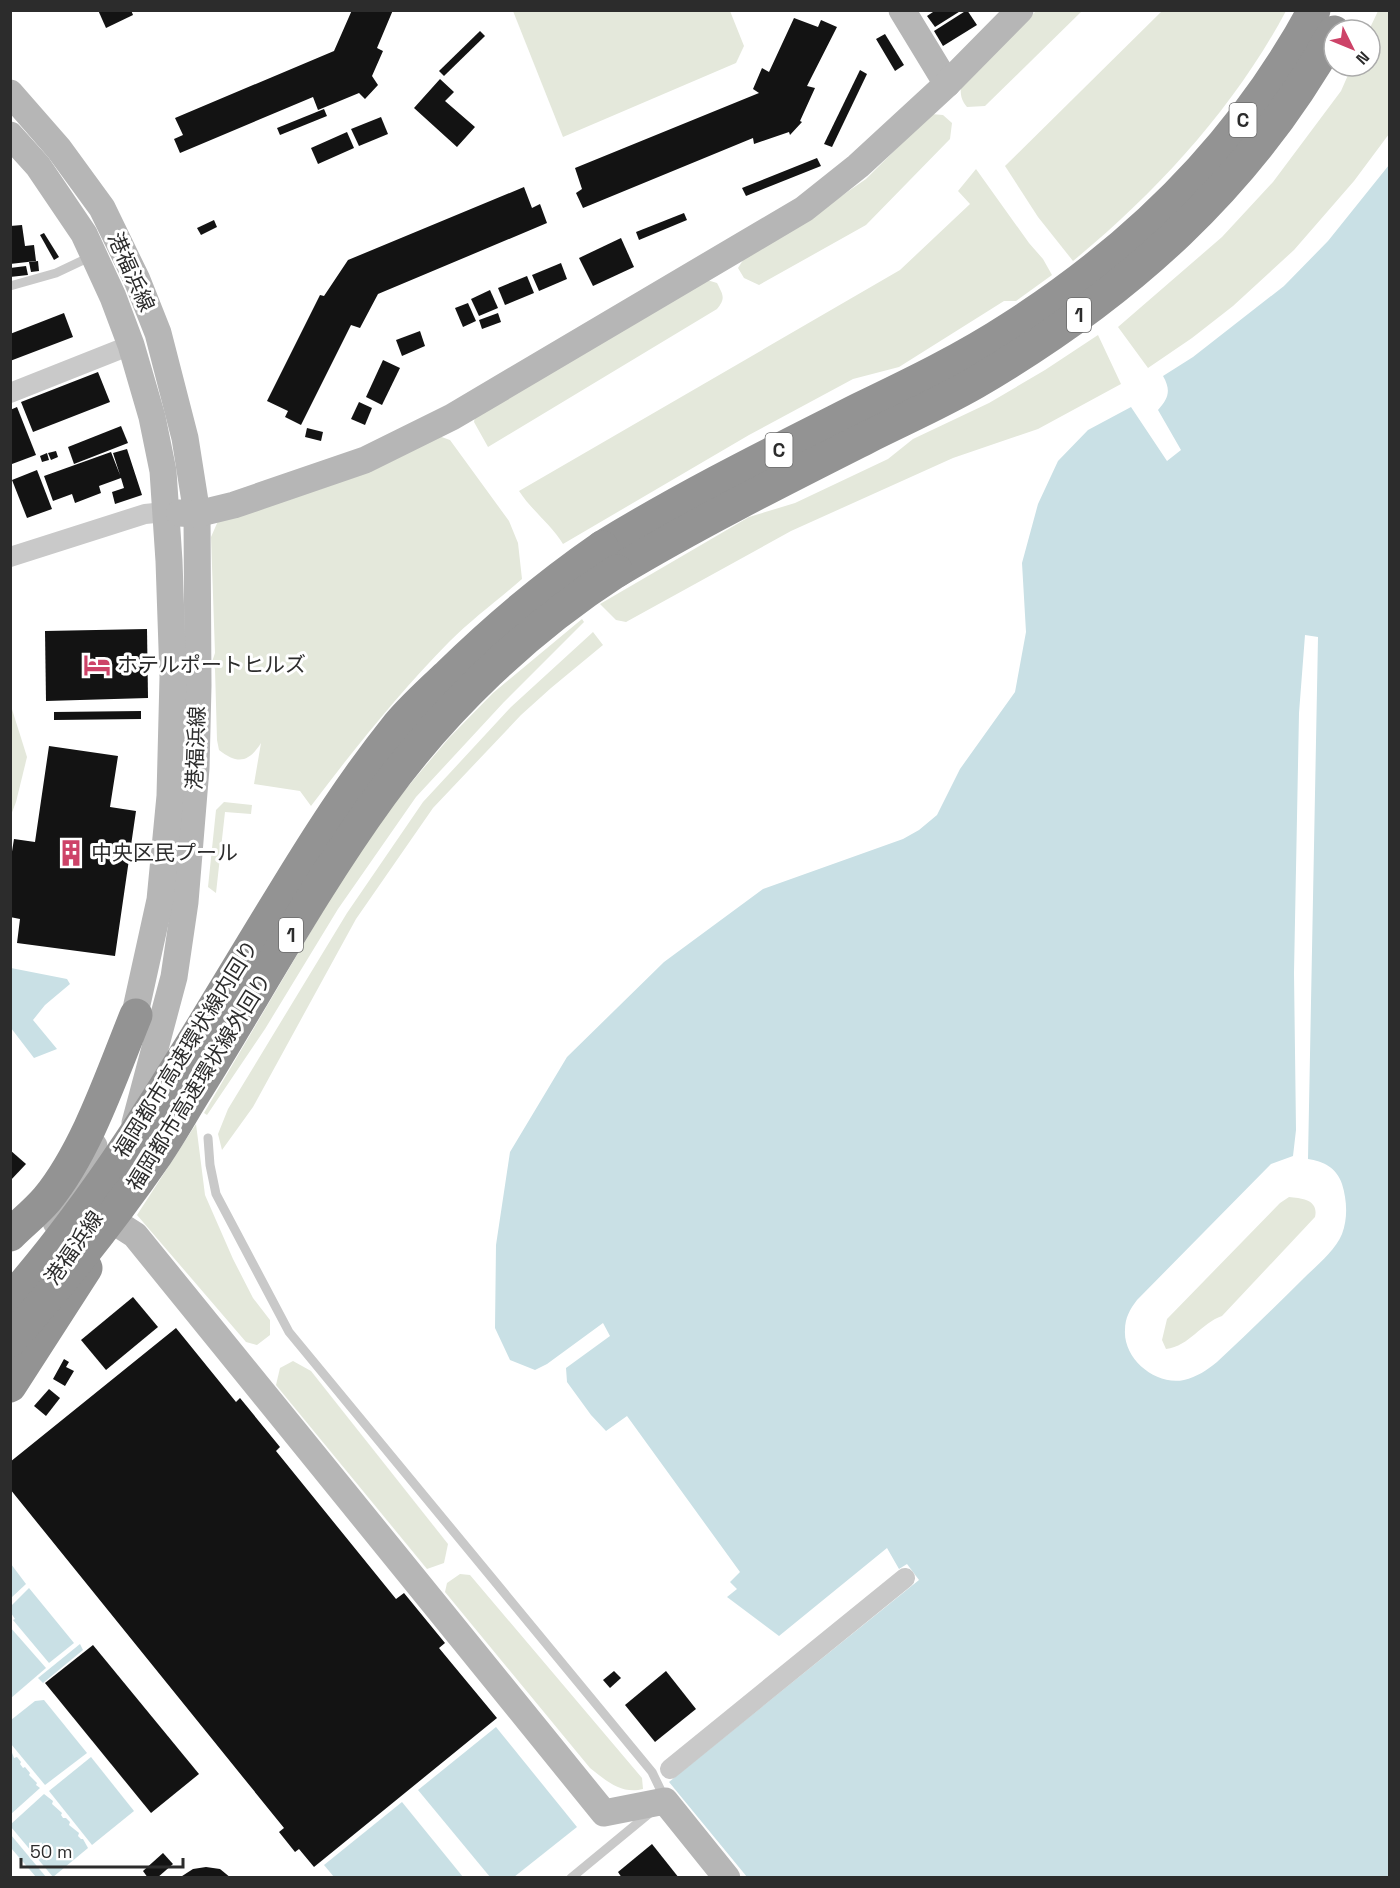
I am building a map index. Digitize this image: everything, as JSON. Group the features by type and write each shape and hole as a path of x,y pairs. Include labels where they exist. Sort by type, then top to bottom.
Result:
{"highway":[{"name":"C","path":"1166,226 1198,174 1235,131 1272,81 1314,10"},
{"name":"福岡都市高速環状線外回り","path":"10,1341 94,1241 158,1152 324,880 380,795 421,742 463,698 513,650 589,589 610,559 675,536 732,506 966,371 1030,349 1080,315 1133,274 1166,226 1258,148 1297,95 1322,52"},
{"name":"福岡都市高速環状線内回り","path":"10,1300 41,1265 135,1136 307,856 356,780 399,724 494,630 573,567 610,559"},
{"path":"10,1235 47,1199 76,1153 103,1097 136,1016"},
{"path":"10,1254 74,1195"},
{"path":"10,1386 91,1260 101,1215"}],"street":[{"path":"902,10 947,84"},
{"path":"10,557 145,514 197,514 234,505 365,460 452,417 804,209 858,166 947,84 1020,10"},
{"name":"港福浜線","path":"10,93 59,148 102,208 137,280 158,333 185,438 197,514 198,686 196,768 185,902 174,978 133,1129 101,1215 10,1336"},
{"name":"港福浜線","path":"10,135 38,166 84,234 113,297 131,345 152,417 163,471 173,677 170,796 160,900 136,1016 115,1091 74,1195 10,1290"},
{"path":"10,393 131,345"},
{"path":"74,1195 101,1215 135,1235 604,1813 665,1800 727,1878"},
{"path":"670,1770 905,1578"}],"lane":[{"path":"10,286 56,273 94,255"},
{"path":"208,1138 210,1165 216,1194 289,1332 652,1772 665,1800 572,1878"}],"shaded area":[{"path":"1163,10 1286,11 1243,81 1192,146 1135,206 1073,261 1038,217 1005,166"},
{"path":"513,11 730,11 744,46 736,63 563,137"},
{"path":"1036,11 1082,11 985,106 967,107 961,97 961,84"},
{"path":"1378,11 1389,11 1389,134 1354,181 1294,250 1233,306 1148,368 1118,327 1222,237 1273,182 1341,91 1347,78 1382,78 1382,18 1375,18"},
{"path":"931,114 943,115 952,123 950,139 866,225 759,285 744,278 738,268 747,254 821,210 866,179"},
{"path":"976,169 1043,259 1052,275 1016,301 1004,301 899,367 853,379 749,435 563,544 524,498 519,491 900,270 970,204 958,191"},
{"path":"707,280 717,283 722,294 722,302 717,309 488,447 474,422 476,412"},
{"path":"1098,335 1121,384 1038,429 953,458 791,531 626,622 616,620 600,604 749,517 795,503 888,459 913,439 989,403"},
{"path":"436,435 450,440 509,521 518,543 522,579 467,625 430,661 377,722 311,806 300,791 254,784 261,743 247,758 237,759 219,750 217,740 215,669 212,662 215,653 211,537 218,521"},
{"path":"582,619 584,622 504,702 416,797 338,909 265,1029 207,1115 204,1113 360,848 449,738 493,693"},
{"path":"593,632 603,645 521,715 433,808 356,919 253,1107 222,1150 218,1134 228,1109 347,913 423,802 511,707"},
{"path":"11,706 27,757 11,815"},
{"path":"224,802 252,805 251,814 225,812 216,893 208,887 216,810"},
{"path":"196,1124 205,1195 253,1298 270,1320 270,1335 257,1345 246,1342 137,1215"},
{"path":"1289,1197 1304,1199 1312,1203 1316,1211 1315,1217 1222,1316 1182,1344 1166,1349 1162,1340 1167,1319 1280,1203"},
{"path":"293,1361 311,1371 448,1544 444,1563 427,1569 276,1385 280,1368"},
{"path":"460,1574 470,1575 642,1778 643,1789 621,1788 608,1782 590,1768 445,1592 447,1583"}],"water":[{"path":"1389,165 1389,1877 747,1877 669,1782 919,1580 907,1564 899,1569 887,1548 779,1636 727,1597 737,1589 730,1582 740,1572 627,1416 606,1431 567,1382 566,1368 610,1336 603,1323 547,1364 535,1370 510,1360 495,1328 496,1245 510,1152 567,1057 664,962 763,889 903,839 919,830 937,815 960,769 1015,692 1026,632 1022,563 1038,504 1058,461 1088,430 1131,407 1167,461 1181,450 1158,410 1168,394 1163,376 1193,357 1284,286 1328,241","holes":["1305,635 1318,637 1308,1159 1329,1166 1340,1178 1346,1203 1345,1222 1342,1234 1330,1252 1217,1362 1189,1379 1173,1381 1163,1379 1143,1368 1129,1351 1125,1330 1130,1310 1137,1300 1271,1164 1293,1156 1296,1130 1294,973 1299,713"]},
{"path":"11,968 67,979 70,984 45,1005 33,1020 57,1049 34,1058 11,1028"},
{"path":"11,1564 26,1584 10,1598"},
{"path":"29,1588 74,1643 49,1663 13,1620 15,1619 11,1613 11,1606"},
{"path":"10,1627 46,1668 11,1698 10,1698"},
{"path":"80,1644 83,1650 43,1683 38,1678"},
{"path":"44,1700 87,1753 45,1785 11,1744 11,1720 35,1701"},
{"path":"496,1727 577,1827 514,1877 490,1877 418,1790"},
{"path":"11,1750 14,1758 17,1757 40,1788 11,1814"},
{"path":"91,1757 134,1811 92,1845 49,1791"},
{"path":"44,1794 53,1801 52,1804 62,1813 63,1818 70,1822 69,1825 79,1833 78,1836 83,1839 88,1848 53,1877 11,1827 11,1824"},
{"path":"402,1802 463,1877 334,1877 324,1865"},
{"path":"10,1835 46,1877 36,1877 11,1848"}],"building":[{"path":"98,10 131,10 133,15 106,28"},
{"path":"352,10 393,10 377,48 383,51 372,76 378,85 365,99 359,93 318,110 313,97 180,153 174,139 183,135 175,118 334,51"},
{"path":"936,10 962,10 935,27 927,16"},
{"path":"967,10 977,25 943,46 934,31"},
{"path":"794,18 818,27 821,20 837,27 807,86 815,88 800,121 802,122 790,135 789,132 754,144 753,138 583,208 576,193 582,189 575,168 759,93 753,89 762,68 769,72"},
{"path":"480,31 485,36 444,76 439,71"},
{"path":"885,34 904,65 895,71 876,39"},
{"path":"860,70 867,74 832,147 824,144"},
{"path":"440,79 454,92 445,101 475,127 457,147 414,108"},
{"path":"324,109 327,116 280,135 277,128"},
{"path":"381,117 388,134 359,146 351,129"},
{"path":"347,132 354,148 318,164 311,148"},
{"path":"817,158 821,166 746,196 742,188"},
{"path":"524,187 532,208 540,204 547,223 378,294 360,328 351,325 301,425 285,417 288,411 267,401 320,295 324,296 348,260"},
{"path":"684,213 687,220 639,240 636,232"},
{"path":"214,220 217,227 201,235 197,228"},
{"path":"22,225 25,246 34,245 36,261 10,264 10,226"},
{"path":"44,233 59,257 54,260 40,235"},
{"path":"621,238 634,267 593,286 579,258"},
{"path":"38,261 39,271 31,272 29,262"},
{"path":"561,263 567,279 539,291 532,275"},
{"path":"26,266 28,275 10,277 10,268"},
{"path":"527,276 534,293 505,305 498,288"},
{"path":"490,290 498,308 479,316 471,299"},
{"path":"468,303 476,321 463,327 455,308"},
{"path":"64,313 73,337 10,361 10,334"},
{"path":"498,313 501,322 482,329 479,320"},
{"path":"420,331 425,346 402,356 396,340"},
{"path":"383,360 400,368 382,405 366,397"},
{"path":"98,372 110,402 33,432 21,402"},
{"path":"359,402 372,408 365,425 351,419"},
{"path":"17,407 36,455 12,464 10,410"},
{"path":"121,426 128,443 74,464 68,447"},
{"path":"307,428 323,432 321,441 305,437"},
{"path":"127,449 142,495 115,504 112,492 124,488 121,478 99,486 101,493 75,503 72,494 53,501 44,476 111,452 120,475 113,453"},
{"path":"56,451 58,457 51,460 48,453"},
{"path":"47,453 49,460 42,462 40,456"},
{"path":"37,470 52,509 27,518 12,480"},
{"name":"ホテルポートヒルズ","path":"147,629 148,698 46,701 45,631"},
{"path":"141,711 141,719 54,720 54,712"},
{"name":"中央区民プール","path":"49,746 118,756 110,807 136,811 115,956 17,943 20,919 10,917 10,864 14,839 35,842"},
{"path":"10,1150 26,1164 10,1181"},
{"path":"133,1297 158,1327 106,1370 81,1340"},
{"path":"176,1328 236,1402 240,1398 280,1447 276,1451 396,1599 404,1593 445,1643 439,1648 497,1718 314,1867 299,1849 295,1852 279,1832 284,1828 10,1489 10,1462"},
{"path":"64,1359 69,1362 66,1367 74,1371 65,1386 53,1379"},
{"path":"49,1389 60,1398 46,1416 34,1406"},
{"path":"93,1645 199,1774 151,1813 45,1683"},
{"path":"614,1671 621,1678 610,1688 603,1680"},
{"path":"666,1671 696,1709 655,1742 625,1705"},
{"path":"652,1844 679,1878 622,1878 618,1872"},
{"path":"163,1853 173,1864 157,1878 148,1878 143,1871"},
{"path":"206,1867 220,1869 231,1878 179,1878 193,1869"}],"place":[{"name":"ホテルポートヒルズ","path":"97,665"},
{"name":"中央区民プール","path":"71,853"}]}
